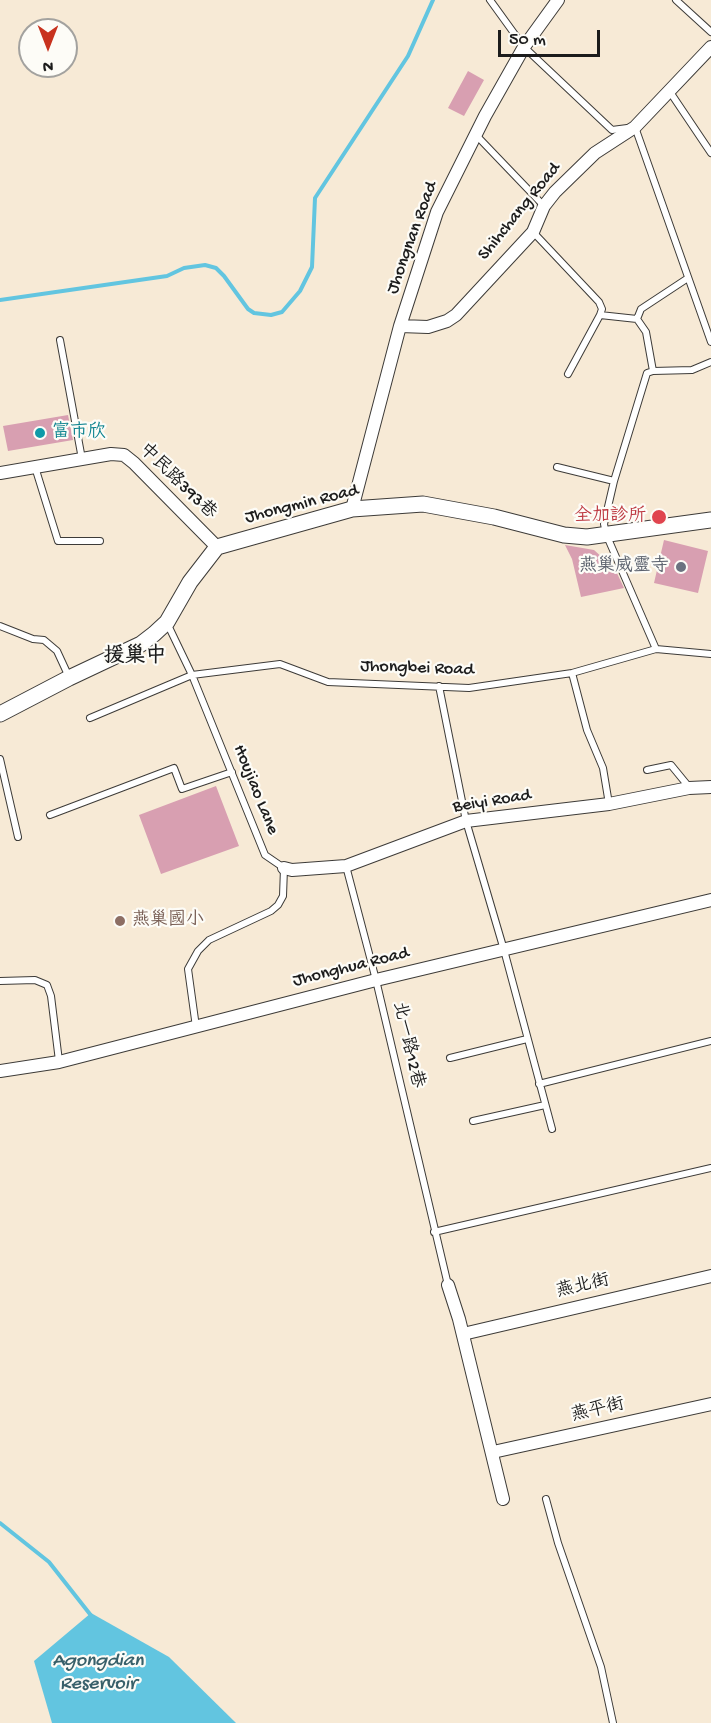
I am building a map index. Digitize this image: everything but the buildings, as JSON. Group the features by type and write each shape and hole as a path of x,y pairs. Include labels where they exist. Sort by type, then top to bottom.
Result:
{"street":[{"name":"Jhongnan Road","path":"352,509 400,326 437,212 524,47 558,0"},
{"name":"Shihchang Road","path":"400,326 428,327 447,321 456,315 532,232 544,206 555,192 595,153 635,127 711,47"},
{"name":"中民路393巷","path":"0,473 111,454 124,455 218,547"},
{"name":"Jhongmin Road","path":"218,547 352,509 423,504 494,517 564,535 587,537 711,520"},
{"path":"0,714 141,644 167,622 190,582 218,547"},
{"name":"Beiyi Road","path":"284,868 292,870 346,866 466,821 609,804 689,788 711,787"},
{"name":"Jhonghua Road","path":"0,1071 59,1062 376,980 711,900"},
{"name":"燕北街","path":"463,1334 711,1276"},
{"path":"448,1285 463,1334 503,1499"},
{"name":"燕平街","path":"493,1452 711,1404"}],"lane":[{"path":"490,0 524,47 612,130 635,127 711,342"},
{"path":"676,0 711,32"},
{"path":"670,92 711,153"},
{"path":"476,135 544,206"},
{"path":"532,232 599,302 602,309 568,374"},
{"path":"637,319 641,309 688,278"},
{"path":"600,315 637,319 646,332 653,371"},
{"path":"60,340 82,459"},
{"path":"656,649 604,525 614,481 647,373 692,370 711,362"},
{"path":"35,467 58,541 100,541"},
{"path":"557,467 614,481"},
{"name":"Houjiao Lane","path":"167,622 192,675 265,855 284,868"},
{"path":"0,626 33,639 45,640 57,651 69,678"},
{"name":"Jhongbei Road","path":"90,718 192,675 280,664 328,682 469,688 572,673 656,649 711,654"},
{"path":"572,673 587,730 603,768 609,804"},
{"path":"439,686 466,821 504,950 552,1129"},
{"path":"0,759 18,837"},
{"path":"648,770 671,765 689,788"},
{"path":"50,815 174,768 182,789 232,772"},
{"name":"北一路12巷","path":"346,866 376,980 448,1285"},
{"path":"196,1027 188,969 198,951 209,940 271,911 278,905 283,896 284,868"},
{"path":"0,981 35,980 47,985 51,996 59,1062"},
{"path":"450,1058 527,1039"},
{"path":"539,1084 711,1041"},
{"path":"473,1121 544,1105"},
{"path":"434,1232 711,1168"},
{"path":"546,1499 558,1543 601,1667 614,1723"}],"water":[{"name":"Agongdian Reservoir","path":"91,1613 169,1657 236,1723 52,1723 34,1661"}],"waterway":[{"path":"0,300 167,276 184,268 205,265 216,268 248,309 254,313 271,315 282,312 300,291 312,267 315,198 408,56 433,0"},
{"path":"0,1523 49,1562 93,1618"}],"place":[{"name":"富市欣","path":"40,433"},
{"name":"全加診所","path":"659,517"},
{"name":"燕巢威靈寺","path":"681,567"},
{"name":"燕巢國小","path":"120,921"}],"district":[{"name":"援巢中","path":"135,658"}]}
